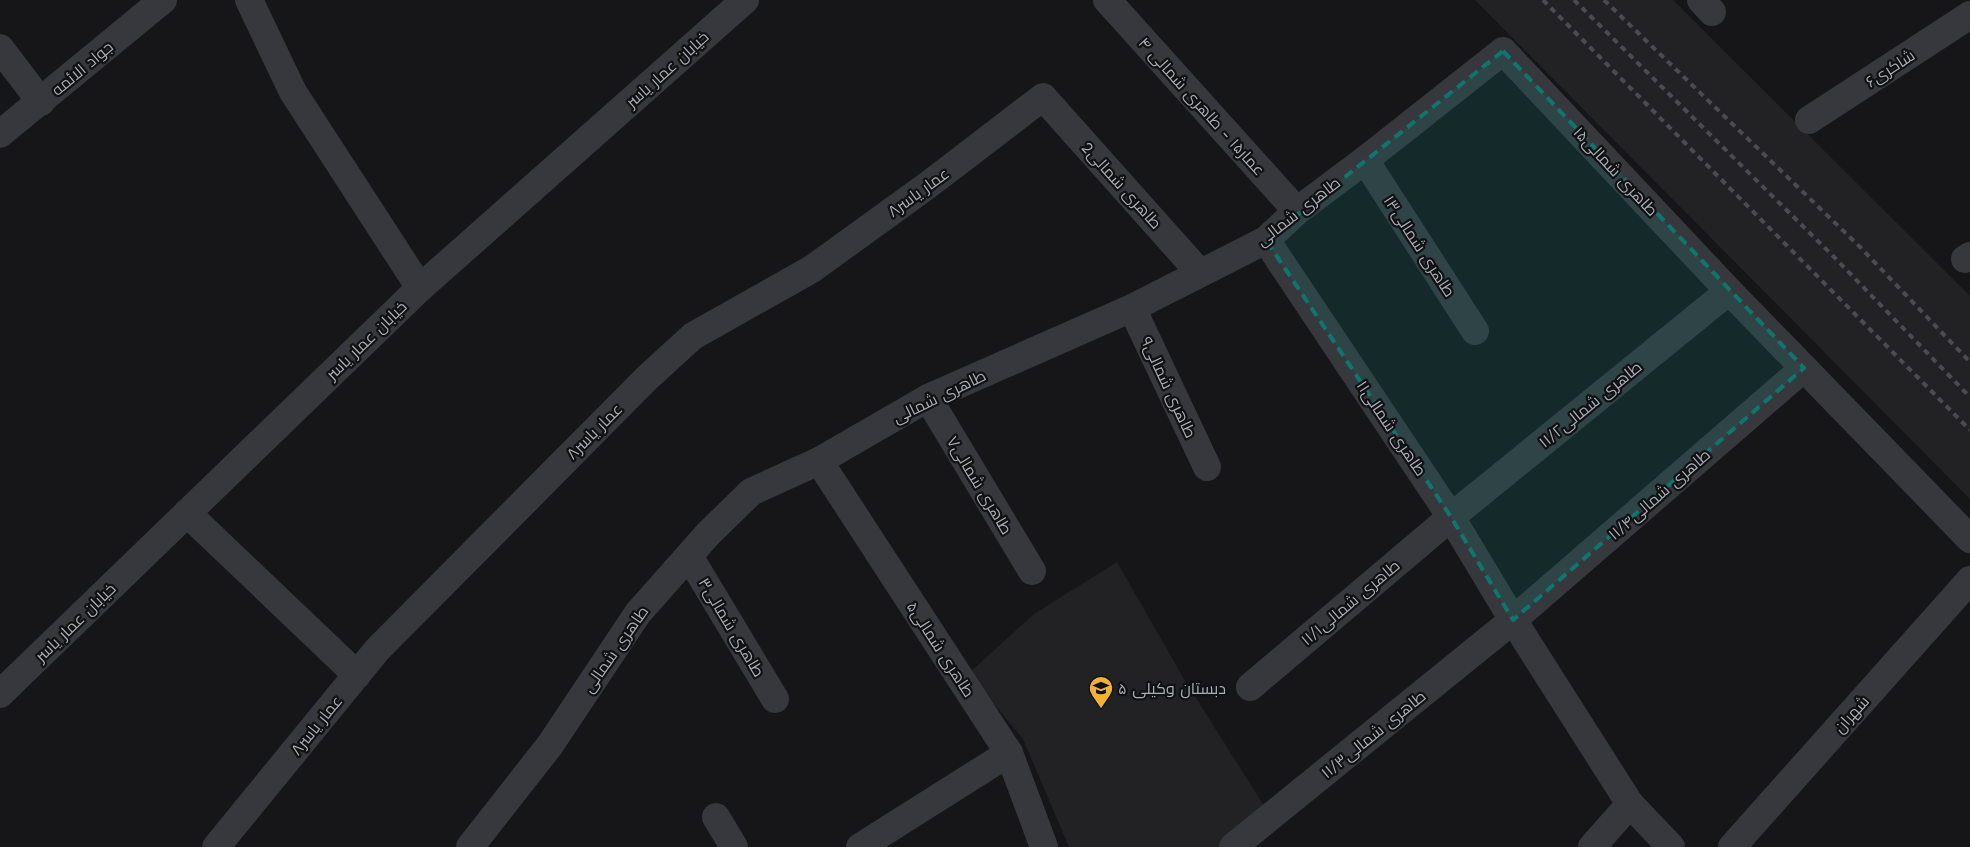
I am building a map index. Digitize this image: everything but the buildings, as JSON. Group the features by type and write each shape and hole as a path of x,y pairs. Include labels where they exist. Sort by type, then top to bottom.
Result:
{"street":[{"name":"جواد الائمه","path":"0,134 163,0"},
{"path":"249,0 293,92 420,288"},
{"name":"خیابان عمار یاسر","path":"0,694 420,288 745,0"},
{"name":"عمار۱۵ - طاهری شمالی ۴","path":"1107,0 1297,211"},
{"name":"شاکری۶","path":"1809,120 1970,15"},
{"path":"0,48 41,102"},
{"name":"طاهری شمالی","path":"470,847 550,745 638,613 689,556 751,492 819,461 928,398 1132,308 1266,240 1297,211 1503,51"},
{"name":"طاهری شمالی۱۵","path":"1503,51 1729,291 1970,540"},
{"name":"طاهری شمالی2","path":"1043,97 1200,273"},
{"name":"عمار یاسر۸","path":"216,847 377,650 640,384 693,336 812,269 928,185 1043,97"},
{"name":"طاهری شمالی۱۳","path":"1365,160 1476,332"},
{"name":"طاهری شمالی۱۱","path":"1266,240 1451,517 1513,620 1630,804 1671,847"},
{"name":"طاهری شمالی۱۱/۲","path":"1451,517 1729,291"},
{"name":"طاهری شمالی۹","path":"1132,308 1207,467"},
{"name":"طاهری شمالی۱۱/۴","path":"1513,620 1804,368"},
{"name":"طاهری شمالی۷","path":"928,398 1032,571"},
{"name":"طاهری شمالی۵","path":"819,461 1008,753 1044,847"},
{"path":"187,513 357,675"},
{"name":"طاهری شمالی۱۱/۱","path":"1250,687 1451,517"},
{"name":"طاهری شمالی۳","path":"689,556 775,699"},
{"name":"شهران","path":"1732,847 1970,580"},
{"name":"طاهری شمالی۱۱/۳","path":"1233,847 1513,620"},
{"path":"860,847 1008,753"},
{"path":"1592,847 1630,804"},
{"path":"716,817 734,847"}],"highlighted area":[{"path":"1503,51 1804,368 1513,620 1451,517 1266,240"}],"shaded area":[{"path":"1475,0 1673,0 1970,296 1970,499"},
{"name":"دبستان وکیلی ۵","path":"1117,562 1184,679 1266,809 1220,847 1069,847 1023,739 969,673 1034,614"}],"railway":[{"path":"1543,0 1970,430"},
{"path":"1574,0 1833,256 1970,397"},
{"path":"1604,0 1860,247 1970,362"}],"place":[{"name":"دبستان وکیلی ۵","path":"1101,709"}]}
